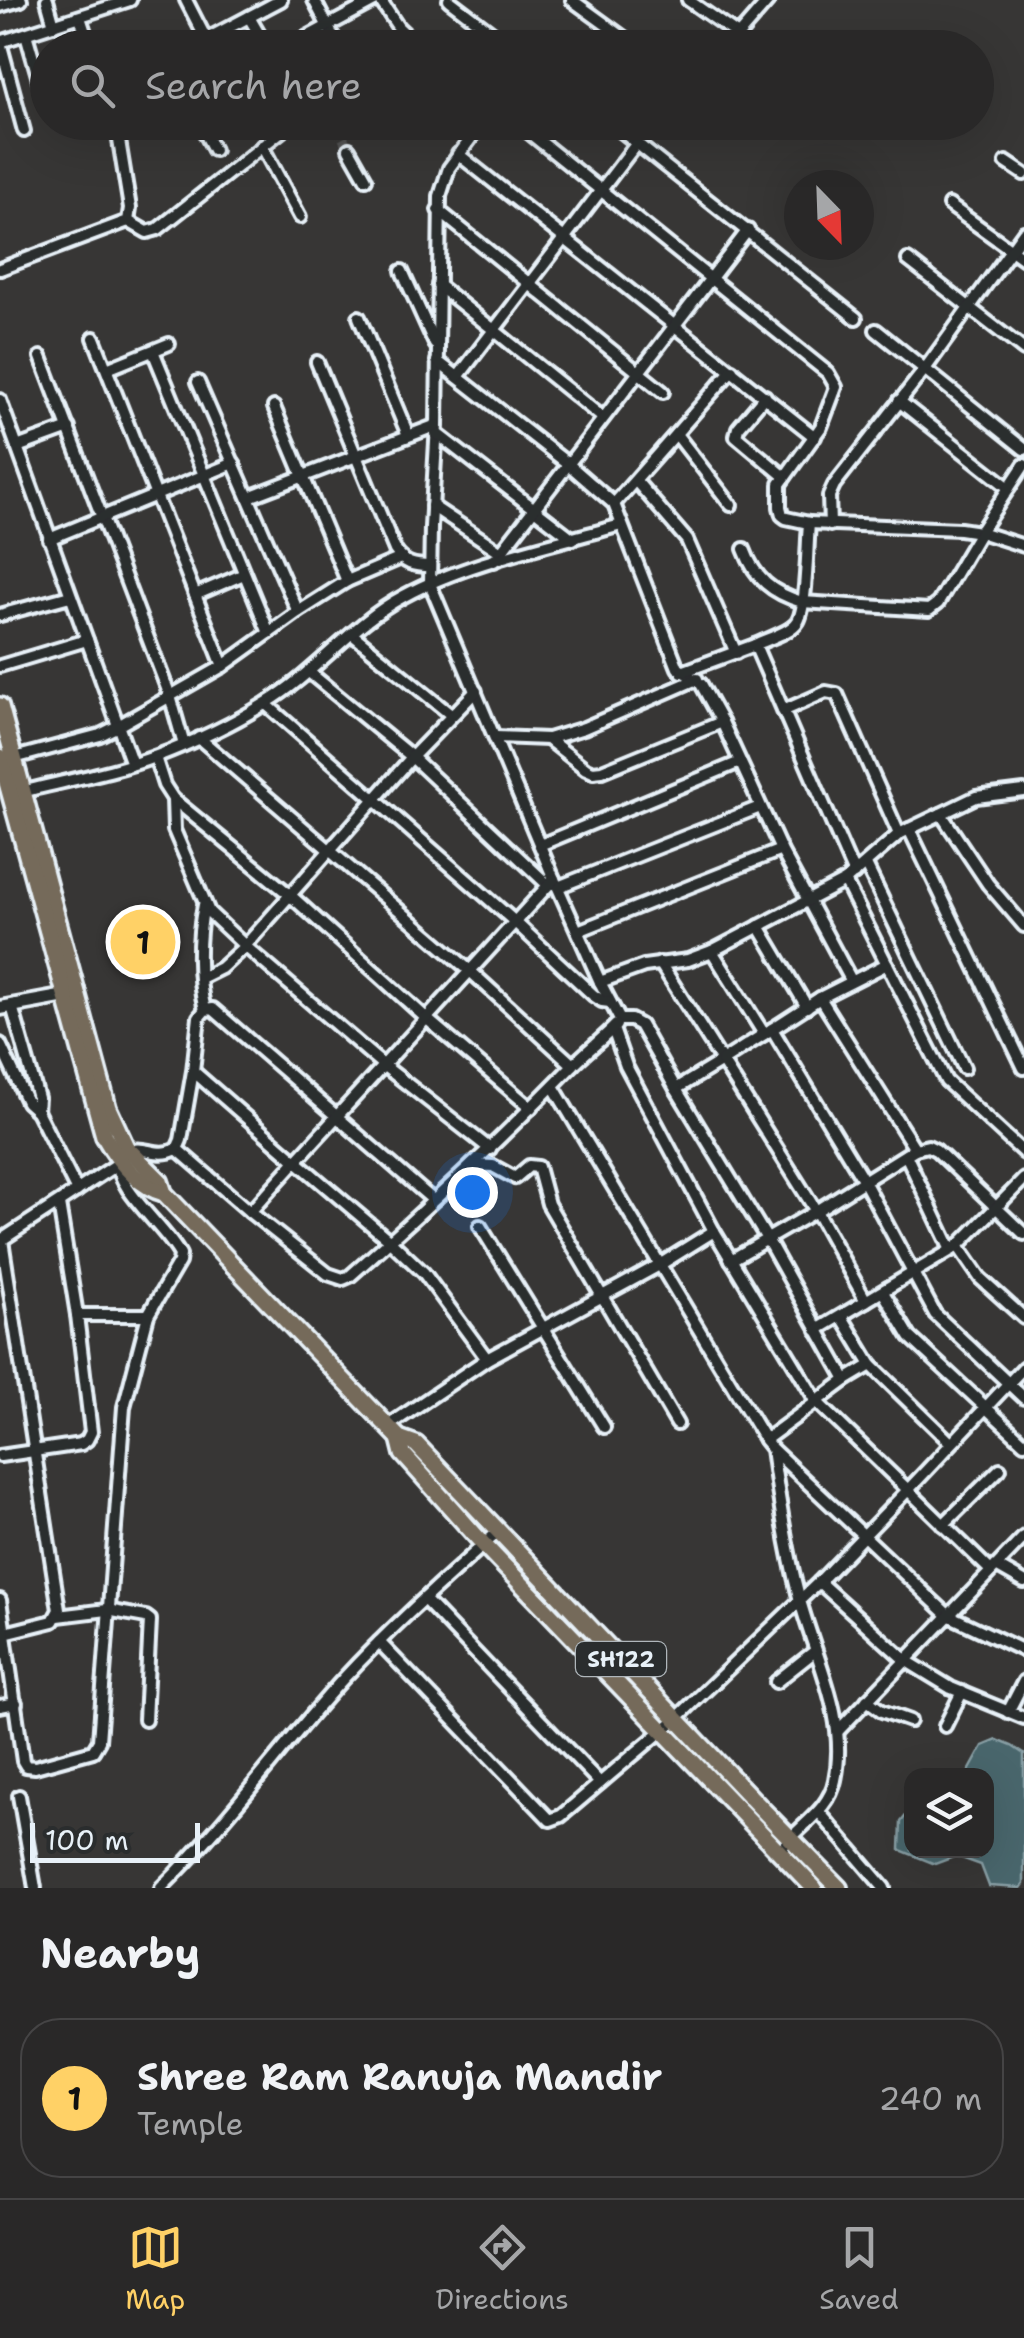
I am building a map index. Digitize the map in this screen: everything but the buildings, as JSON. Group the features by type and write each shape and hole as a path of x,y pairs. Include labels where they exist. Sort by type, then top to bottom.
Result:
{"main road":[{"name":"SH122","path":"0,706 4,759 71,995 104,1136 129,1170 152,1189 164,1193 393,1432 416,1444 839,1888"},
{"name":"SH122","path":"393,1432 403,1454 484,1544 814,1888"}],"street":[{"path":"0,6 21,0"},
{"path":"48,0 54,25"},
{"path":"38,30 80,17 99,5 130,0"},
{"path":"186,0 201,30"},
{"path":"252,0 260,30"},
{"path":"223,30 281,0"},
{"path":"314,0 330,30"},
{"path":"318,30 378,0 401,30"},
{"path":"450,0 489,30"},
{"path":"572,0 613,30"},
{"path":"688,0 730,30"},
{"path":"743,30 769,0"},
{"path":"80,17 84,30"},
{"path":"24,131 0,42 30,33"},
{"path":"26,34 30,48"},
{"path":"118,140 130,208 128,221"},
{"path":"209,140 214,150"},
{"path":"128,221 147,232 158,229 270,140"},
{"path":"469,140 444,182 438,210 430,584 554,884 610,1002 626,1066 731,1260 817,1402 994,1569 1024,1582"},
{"path":"538,140 834,379 836,387 815,437 779,489 786,518 830,526 960,529 1024,546"},
{"path":"632,140 856,318"},
{"path":"458,377 636,143"},
{"path":"262,146 300,217"},
{"path":"349,149 366,179"},
{"path":"458,154 815,437"},
{"path":"1006,162 1024,174"},
{"path":"949,205 1024,259"},
{"path":"438,210 664,392"},
{"path":"0,269 128,221"},
{"path":"497,557 748,230"},
{"path":"830,526 828,496 834,485 925,369 1024,232"},
{"path":"908,260 1024,350"},
{"path":"402,271 437,356 614,504 682,672 697,679 722,722 781,850 851,980"},
{"path":"438,285 603,418"},
{"path":"360,318 408,435"},
{"path":"876,330 1024,449"},
{"path":"94,338 223,666"},
{"path":"107,369 169,344"},
{"path":"153,350 269,633"},
{"path":"41,357 170,696 184,745"},
{"path":"317,362 400,558 430,566"},
{"path":"614,504 732,370"},
{"path":"198,382 298,612"},
{"path":"765,396 738,428 736,436 785,477"},
{"path":"0,400 132,764"},
{"path":"899,401 1009,488"},
{"path":"274,407 347,581"},
{"path":"17,447 69,428"},
{"path":"249,497 408,435 436,429"},
{"path":"436,429 573,539"},
{"path":"676,434 731,505"},
{"path":"49,539 234,464"},
{"path":"744,550 753,572 778,594 802,602 929,610 938,603 1024,466"},
{"path":"636,480 684,535 736,653"},
{"path":"432,506 497,557"},
{"path":"682,672 736,653 795,625 802,602 809,523"},
{"path":"16,793 132,764 184,745 266,704 384,608 430,584 497,557 620,525"},
{"path":"4,759 100,735 118,726 223,666 347,581 400,558"},
{"path":"195,594 244,574"},
{"path":"0,615 70,596"},
{"path":"352,634 451,715"},
{"path":"0,666 86,640"},
{"path":"755,645 887,964 946,1080 1024,1154"},
{"path":"310,672 554,884"},
{"path":"496,738 548,739 584,728 697,679"},
{"path":"201,978 221,968 245,946 476,690"},
{"path":"783,712 826,692 837,694 1024,1068"},
{"path":"266,704 598,999 610,1002"},
{"path":"548,739 586,769 602,771 722,722"},
{"path":"199,738 573,1065"},
{"path":"155,757 173,799 290,895 531,1108"},
{"path":"540,845 740,762"},
{"path":"600,982 644,966 688,960 712,951 849,877 904,832 976,797 1024,791"},
{"path":"173,799 174,830 204,904 245,946 490,1149"},
{"path":"250,1212 554,884 760,807"},
{"path":"941,814 988,884 1024,926"},
{"path":"578,931 781,850"},
{"path":"866,864 964,1068"},
{"path":"204,904 200,926 205,1010"},
{"path":"759,926 807,1007"},
{"path":"712,951 864,1182 940,1320 1024,1398"},
{"path":"660,964 816,1211 866,1301"},
{"path":"676,1089 820,998 887,964"},
{"path":"37,1110 38,1098 6,1007 71,995"},
{"path":"820,998 910,1152 954,1248 1024,1318"},
{"path":"5,1633 53,1621 59,1610 1,1241 60,1204 121,1157 144,1149 163,1154 177,1149 200,1017 205,1010 218,1011 433,1200"},
{"path":"177,1149 250,1212 336,1278 343,1279 472,1166 616,1025 632,1020 640,1025 846,1380"},
{"path":"0,1044 76,1191"},
{"path":"193,1071 390,1240 432,1282 487,1359"},
{"path":"554,1086 769,1444 948,1614 1024,1651"},
{"path":"731,1260 910,1152 928,1146 1024,1234"},
{"path":"0,1600 26,1766 36,1767 96,1748 124,1406 148,1315 180,1255 130,1191 121,1157"},
{"path":"472,1166 493,1166 516,1178 529,1166 538,1166 548,1204 678,1424"},
{"path":"817,1330 954,1248 1024,1178"},
{"path":"0,1456 81,1444 91,1432 60,1204"},
{"path":"480,1226 604,1428"},
{"path":"393,1432 487,1359 714,1231"},
{"path":"883,1292 910,1337 1024,1443"},
{"path":"76,1315 148,1315"},
{"path":"842,1317 871,1365 950,1443"},
{"path":"769,1444 817,1402 871,1365"},
{"path":"379,1642 550,1820 561,1816 677,1718 800,1601 1024,1367"},
{"path":"769,1444 788,1555 838,1731 836,1780 820,1812 790,1836 779,1852"},
{"path":"944,1524 1000,1469"},
{"path":"162,1888 343,1679 500,1530"},
{"path":"838,1731 1024,1537"},
{"path":"819,1582 906,1660 951,1688 1024,1718"},
{"path":"424,1599 600,1783"},
{"path":"58,1616 107,1610 150,1620 144,1720"},
{"path":"776,1682 816,1651"},
{"path":"1008,1712 1024,1681"},
{"path":"945,1726 962,1692"},
{"path":"867,1700 882,1711 910,1721"},
{"path":"0,1706 16,1703"},
{"path":"19,1796 35,1888"},
{"path":"820,1812 884,1888"}],"water":[{"path":"997,1740 1024,1754 1021,1888 989,1886 981,1865 962,1858 994,1858 994,1768 971,1768 983,1746"},
{"path":"904,1818 904,1852 900,1850"},
{"path":"920,1858 951,1858 935,1864"}],"tunnel":[{"path":"344,140 349,149"}],"place":[{"name":"Shree Ram Ranuja Mandir","path":"143,942"}]}
